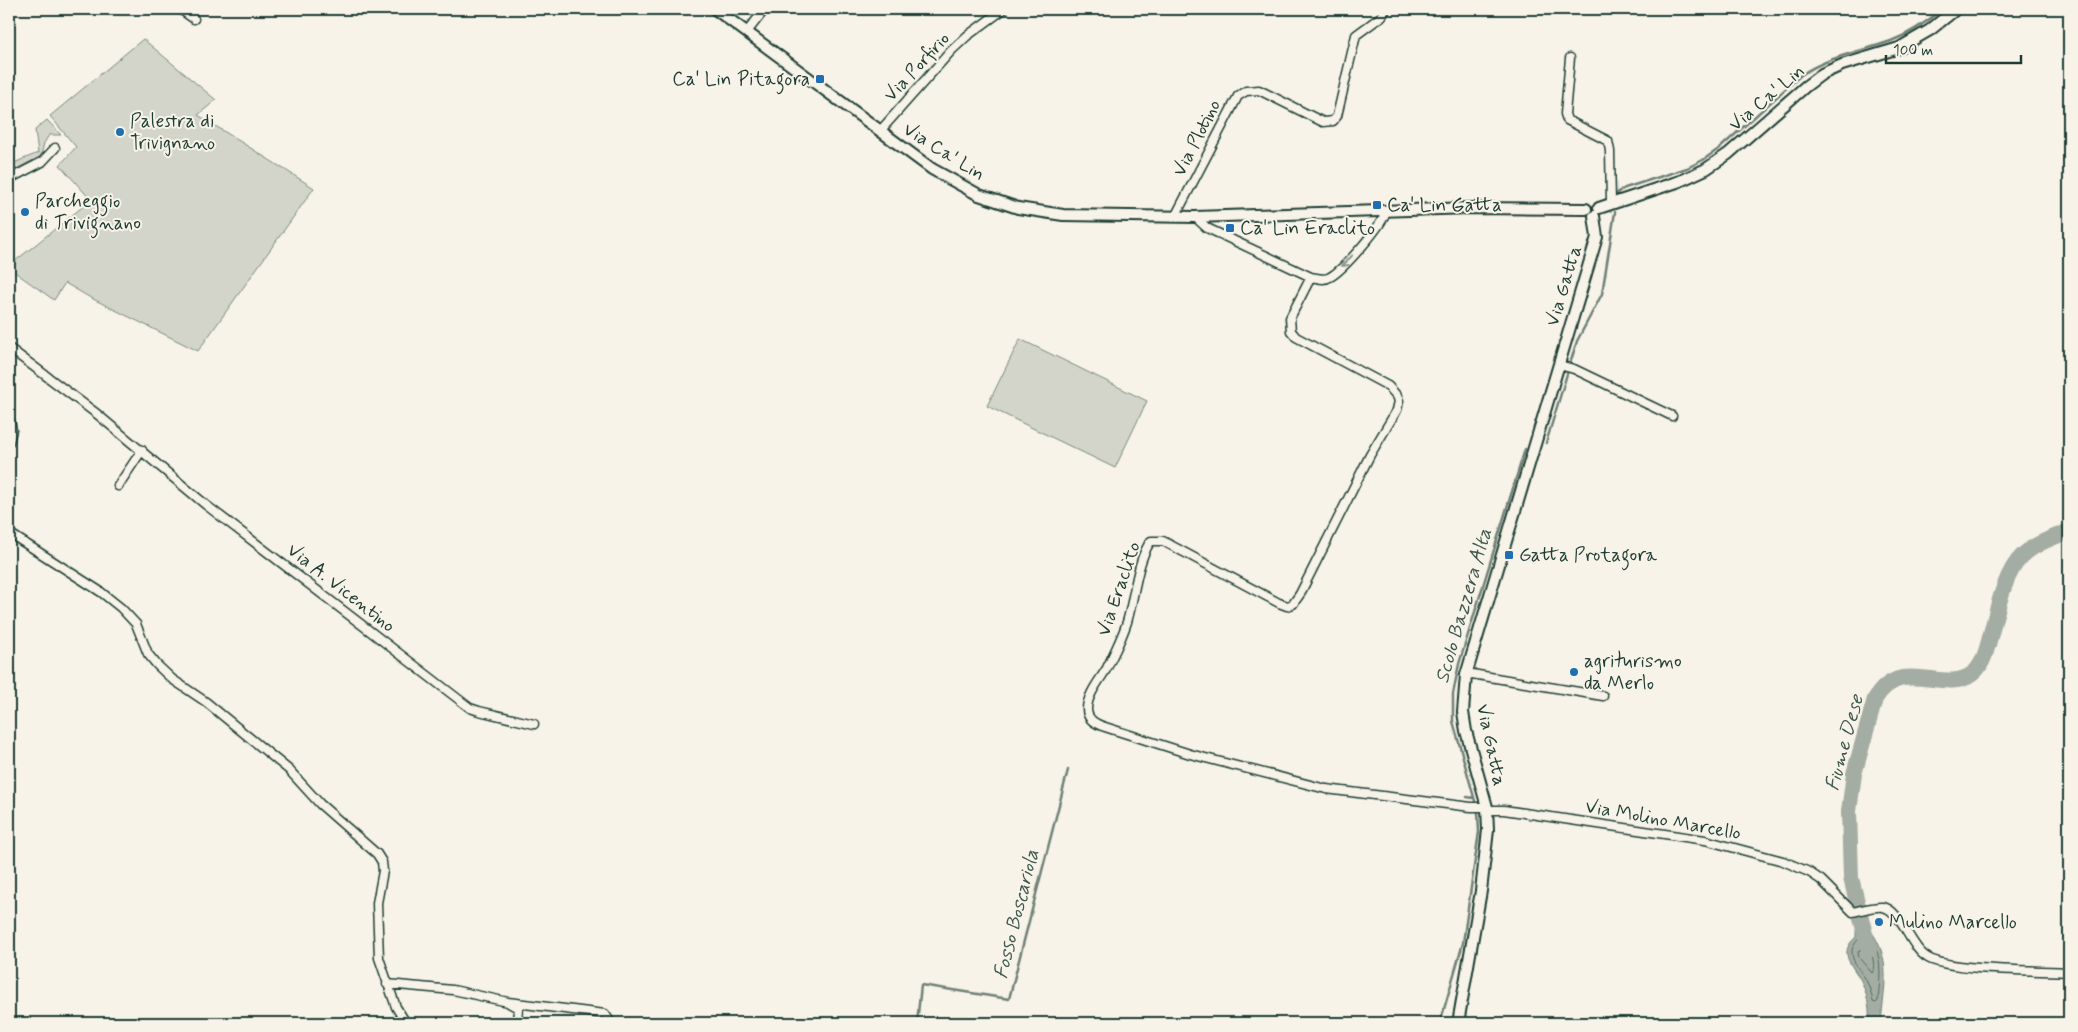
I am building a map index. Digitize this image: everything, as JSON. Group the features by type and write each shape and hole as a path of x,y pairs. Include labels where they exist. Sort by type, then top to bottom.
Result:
{"street":[{"path":"180,9 194,19"},
{"name":"Via Ca' Lin","path":"715,9 948,179 979,195 1031,211 1063,215 1180,217 1471,208 1586,209 1590,203 1595,204 1596,212 1611,203 1680,181 1706,168 1728,154 1822,74 1842,65 1899,48 1930,30 1956,9"},
{"path":"747,32 766,9"},
{"name":"Via Porfirio","path":"880,131 951,51 967,36 1004,9"},
{"name":"Via Plotino","path":"1180,217 1178,212 1238,96 1246,91 1259,90 1322,122 1333,121 1337,116 1356,35 1382,16 1386,9"},
{"path":"1570,58 1565,114 1570,123 1608,141 1610,151 1611,203"},
{"path":"9,179 42,162 55,148"},
{"path":"1195,217 1207,228 1311,277 1325,279 1336,273 1379,228 1386,215 1386,210"},
{"name":"Via Gatta","path":"1458,1023 1487,851 1487,809 1466,731 1463,712 1466,675 1564,367 1597,237 1596,212"},
{"name":"Via Eraclito","path":"1311,277 1290,318 1290,331 1296,337 1388,386 1397,396 1397,410 1370,456 1300,594 1293,604 1287,606 1279,603 1163,541 1151,541 1146,549 1127,622 1115,651 1088,702 1088,716 1097,724 1152,742 1294,782 1326,789 1487,809"},
{"name":"Via A. Vicentino","path":"9,348 142,450 206,505 470,708 534,724"},
{"path":"1564,367 1672,416"},
{"path":"9,417 12,430 9,442"},
{"path":"118,486 142,450"},
{"path":"9,534 101,592 121,608 136,624 148,654 157,665 172,679 206,702 289,770 320,804 377,854 382,862 383,871 377,902 379,958 396,1007 406,1023"},
{"path":"1466,675 1603,696"},
{"name":"Via Molino Marcello","path":"1487,809 1705,840 1730,846 1783,861 1809,872 1828,886 1853,912 1884,907 1893,911 1915,947 1928,959 1958,966 2069,972"},
{"path":"387,984 453,990 508,1002 605,1014 611,1023"},
{"path":"508,1002 518,1008 517,1023"}],"shaded area":[{"path":"143,39 216,100 198,115 314,188 198,351 89,297 65,283 54,300 9,268 9,266 91,200 60,165 76,147 50,116"},
{"path":"47,120 61,135 49,135 44,143 41,156 9,173 9,165 38,153 35,130"},
{"path":"1020,339 1147,401 1115,468 987,406"}],"water":[{"path":"1868,927 1876,939 1884,962 1885,985 1881,1023 1869,1023 1868,1001 1861,981 1847,956 1847,950 1856,937 1856,930"}],"waterway":[{"name":"Scolo Bazzera Alta","path":"1616,198 1618,192 1625,188 1687,168 1703,160 1720,148 1801,75 1823,63 1905,35 1942,9"},
{"name":"Scolo Bazzera Alta","path":"1546,443 1577,341 1602,294 1615,212"},
{"name":"Scolo Bazzera Alta","path":"1475,801 1453,721 1453,694 1459,664 1525,449"},
{"name":"Fiume Dese","path":"1869,950 1851,878 1849,811 1854,774 1875,699 1885,686 1897,679 1910,677 1949,681 1961,679 1972,674 1981,663 1985,654 2001,596 2015,564 2022,556 2044,541 2069,531"},
{"name":"Fosso Boscariola","path":"917,1023 921,985 1009,999 1068,770"},
{"name":"Fosso Boscariola","path":"1467,797 1474,798"},
{"name":"Scolo Bazzera Alta","path":"1440,1023 1463,943 1479,832 1478,812"}],"place":[{"name":"Ca' Lin Pitagora","path":"820,79"},
{"name":"Palestra di Trivignano","path":"120,132"},
{"name":"Ca' Lin Gatta","path":"1377,205"},
{"name":"Parcheggio di Trivignano","path":"25,212"},
{"name":"Ca' Lin Eraclito","path":"1230,228"},
{"name":"Gatta Protagora","path":"1509,555"},
{"name":"agriturismo da Merlo","path":"1574,672"},
{"name":"Mulino Marcello","path":"1879,922"}]}
